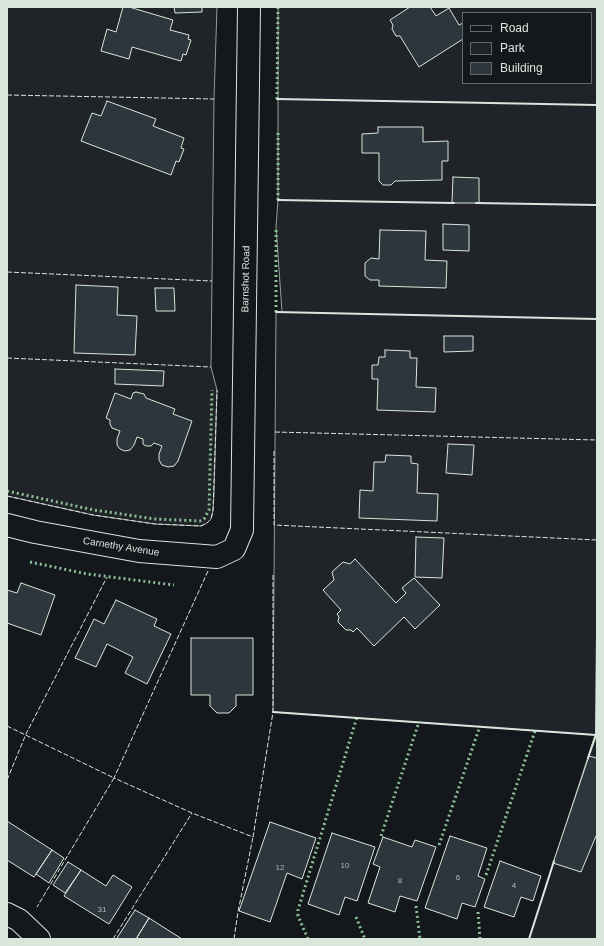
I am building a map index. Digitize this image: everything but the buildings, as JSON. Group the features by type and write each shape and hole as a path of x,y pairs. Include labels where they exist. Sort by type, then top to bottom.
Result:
{"street":[{"name":"Barnshot Road","path":"234,549 242,530 249,7"},
{"name":"Carnethy Avenue","path":"7,525 35,532 139,551 217,557 234,549"},
{"path":"7,914 18,920 39,939"}],"green space":[{"path":"7,7 217,7 214,99 211,367 217,390 214,494 211,519 201,526 155,524 93,515 7,496"},
{"path":"278,7 597,7 597,939 529,939 595,735 273,712 276,312 282,312 276,227 278,200"}],"hedge":[{"path":"277,99 278,7"},
{"path":"278,133 278,200"},
{"path":"276,227 276,312"},
{"path":"7,491 94,510 155,519 200,521 204,519 209,510 212,390"},
{"path":"30,562 87,574 174,585"},
{"path":"308,939 298,916 298,910 357,717"},
{"path":"381,836 419,722"},
{"path":"439,845 480,726"},
{"path":"486,875 535,731"},
{"path":"416,906 420,939"},
{"path":"478,912 480,939"},
{"path":"356,917 365,939"}],"fence":[{"path":"7,95 214,99"},
{"path":"7,272 212,281"},
{"path":"7,358 211,367"},
{"path":"7,496 93,515 155,524 201,526 207,523 211,519 213,511 217,390"},
{"path":"275,432 597,440"},
{"path":"274,451 274,525 597,540"},
{"path":"208,571 114,778 192,813 253,837 273,712 273,575"},
{"path":"7,780 26,734 107,577"},
{"path":"7,726 114,778 37,907"},
{"path":"113,939 192,813"},
{"path":"234,939 253,837"}],"wall":[{"path":"277,99 597,105"},
{"path":"278,200 454,203"},
{"path":"476,203 597,205"},
{"path":"276,312 597,319"},
{"path":"588,758 596,735 597,634"},
{"path":"273,712 596,735"},
{"path":"529,939 554,861"}]}
